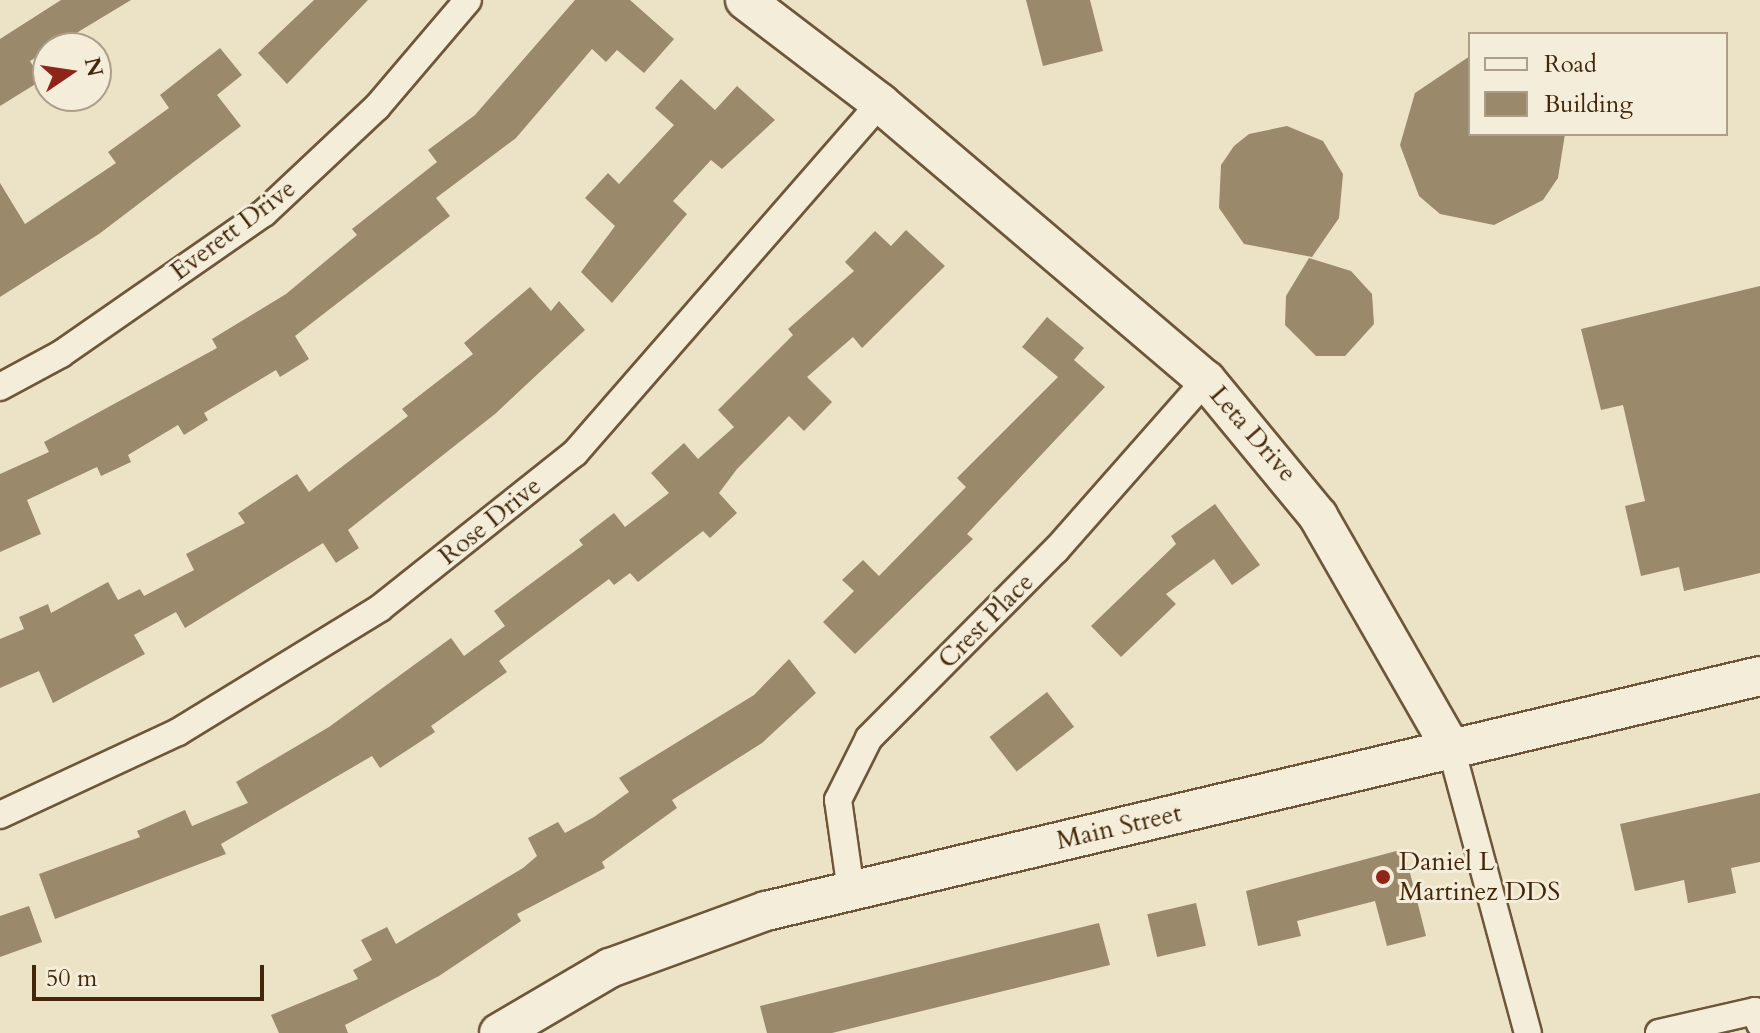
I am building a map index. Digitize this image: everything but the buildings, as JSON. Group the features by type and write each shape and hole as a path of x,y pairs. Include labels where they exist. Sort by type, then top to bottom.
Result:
{"main road":[{"name":"Leta Drive","path":"745,0 880,103 1206,380 1310,504 1451,748"},
{"name":"Main Street","path":"499,1033 659,946 851,891 1760,676"}],"street":[{"name":"Everett Drive","path":"0,387 61,354 264,213 377,107 468,0"},
{"name":"Rose Drive","path":"0,815 178,732 380,608 575,453 880,103"},
{"name":"Crest Place","path":"851,891 838,800 869,738 1056,550 1206,380"},
{"name":"Leta Drive","path":"1451,748 1528,1033"},
{"path":"1659,1033 1758,1015"}],"place":[{"name":"Daniel L Martinez DDS","path":"1383,877"}]}
